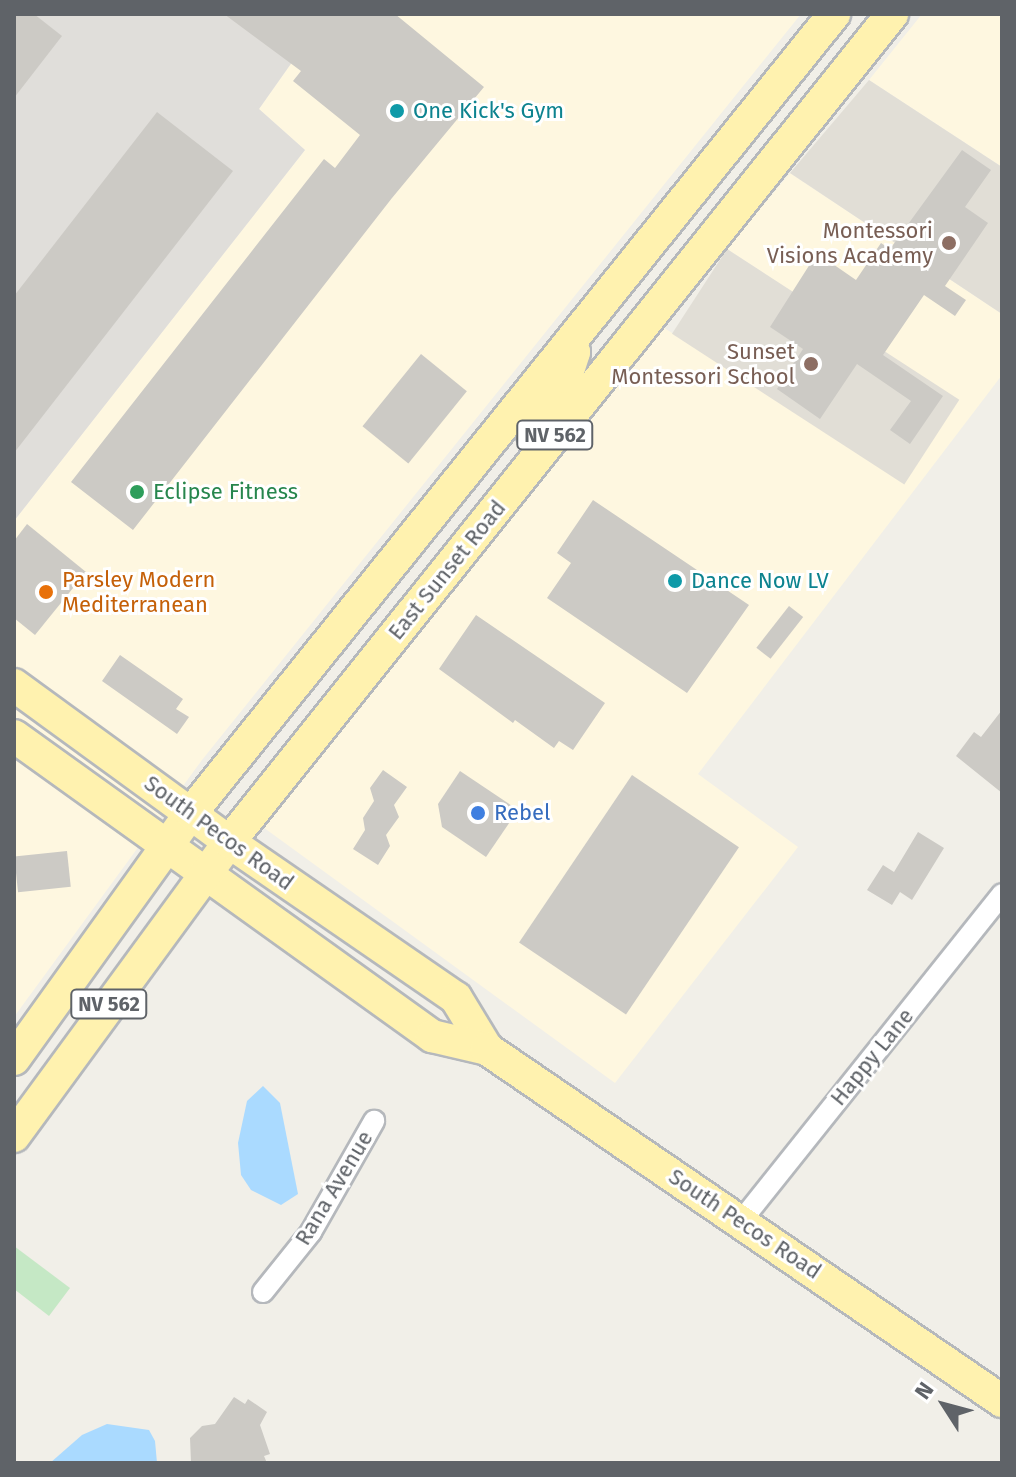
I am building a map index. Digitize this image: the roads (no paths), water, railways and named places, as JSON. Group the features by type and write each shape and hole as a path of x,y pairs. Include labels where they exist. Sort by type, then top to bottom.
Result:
{"main road":[{"name":"NV 562","path":"14,1059 191,813 834,14"},
{"name":"East Sunset Road","path":"14,1136 229,842 892,14"},
{"path":"622,352 610,344 607,336 617,315 668,240 675,222 673,212"},
{"path":"487,520 484,505 493,483 557,396 574,352 569,342"},
{"name":"South Pecos Road","path":"14,685 229,842 456,998 487,1049"},
{"name":"South Pecos Road","path":"14,736 432,1036 487,1049 999,1394"}],"street":[{"name":"Happy Lane","path":"742,1220 1002,894"},
{"name":"Rana Avenue","path":"263,1292 311,1232 374,1121"}],"water":[{"path":"263,1086 280,1103 298,1194 281,1205 251,1190 241,1175 238,1143 247,1101"},
{"path":"107,1424 149,1430 155,1441 157,1463 50,1463 82,1435"}],"place":[{"name":"One Kick's Gym","path":"397,111"},
{"name":"Montessori Visions Academy","path":"949,243"},
{"name":"Sunset Montessori School","path":"811,364"},
{"name":"Eclipse Fitness","path":"137,492"},
{"name":"Dance Now LV","path":"675,581"},
{"name":"Parsley Modern Mediterranean","path":"46,592"},
{"name":"Rebel","path":"478,813"}]}
